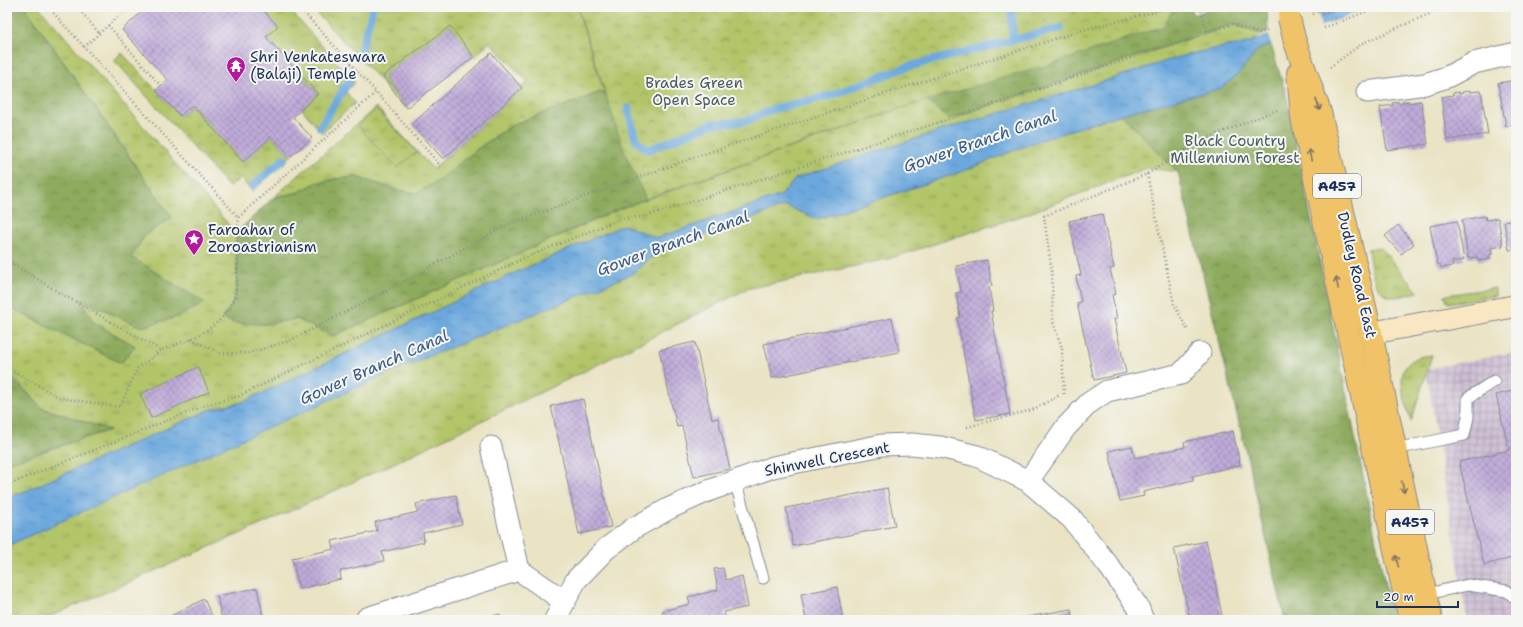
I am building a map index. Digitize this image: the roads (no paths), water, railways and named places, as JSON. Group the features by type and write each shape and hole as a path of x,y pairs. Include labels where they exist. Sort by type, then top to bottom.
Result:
{"main road":[{"name":"A457","path":"1288,13 1295,42"},
{"name":"Dudley Road East","path":"1295,42 1302,118 1374,454 1416,597 1431,620"},
{"name":"Dudley Road East","path":"1295,42 1320,112 1371,333 1395,449 1416,597 1410,620"},
{"path":"1345,321 1360,334 1371,333"},
{"path":"1371,333 1362,347 1382,444 1374,454"}],"street":[{"path":"1367,92 1425,84 1447,77 1474,63 1516,53"},
{"path":"1371,333 1516,306"},
{"path":"1028,481 1066,427 1089,403 1107,391 1181,374 1200,353"},
{"name":"Shinwell Crescent","path":"555,620 576,580 588,566 606,549 634,528 670,508 773,467 882,445 912,444 940,447 976,456 1028,481 1072,519 1108,565 1138,607 1143,620"},
{"path":"490,447 519,570 564,601"},
{"path":"367,618 519,570"}],"lane":[{"path":"1395,449 1464,435 1468,417 1468,398 1494,381"},
{"path":"735,481 763,578"},
{"path":"1416,597 1468,585 1507,590 1516,599"}],"water":[{"name":"Gower Branch Canal","path":"1345,7 1370,7 1259,49 1239,73 1222,88 1121,114 1035,142 961,172 817,219 786,206 660,250 632,274 391,372 7,546 7,499 209,410 243,402 519,271 624,225 657,238 782,195 796,178 939,131 1102,82 1179,57 1212,49 1249,43"}],"waterway":[{"path":"359,57 373,7"},
{"path":"1011,7 1013,40"},
{"path":"628,108 636,141 648,150 712,124 746,121 773,109 829,96 907,67 1061,28"},
{"path":"320,127 349,81"},
{"path":"253,186 284,159"}],"place":[{"name":"Shri Venkateswara (Balaji) Temple","path":"236,83"},
{"name":"Faroahar of Zoroastrianism","path":"194,256"}],"park label":[{"name":"Brades Green Open Space","path":"694,92"},
{"name":"Black Country Millennium Forest","path":"1235,150"}]}
